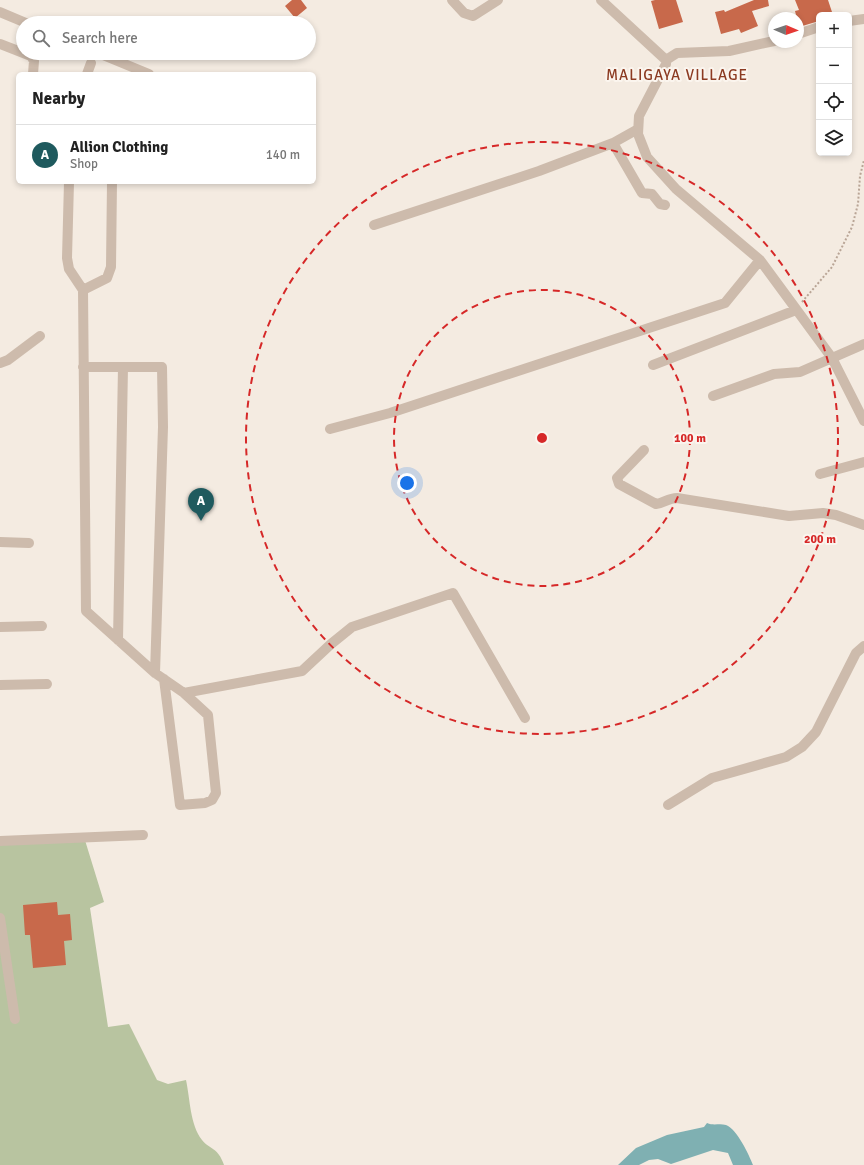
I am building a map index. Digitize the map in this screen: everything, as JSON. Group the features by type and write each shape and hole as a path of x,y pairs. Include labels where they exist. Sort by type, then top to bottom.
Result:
{"street":[{"path":"452,0 464,14 473,16 498,0"},
{"path":"601,0 666,60"},
{"path":"0,12 16,19"},
{"path":"852,21 864,19"},
{"path":"804,32 816,28"},
{"path":"768,42 729,51 677,52 666,60 666,64 639,116 638,134 647,157 676,189 760,260 832,358 864,421"},
{"path":"0,44 16,50"},
{"path":"33,60 33,72"},
{"path":"115,60 144,72"},
{"path":"88,72 91,63"},
{"path":"374,225 539,171 613,143 638,129"},
{"path":"613,143 642,193 652,194 660,204 665,205"},
{"path":"69,184 67,258 69,270 84,290 83,367 86,611 159,676 184,693 208,715 216,793 212,800 205,803 180,805 159,676 163,427 162,367 83,367"},
{"path":"84,290 107,278 111,267 112,184"},
{"path":"330,429 390,413 725,303 760,260"},
{"path":"653,365 796,310"},
{"path":"0,363 8,360 40,336"},
{"path":"713,396 774,374 800,372 864,344"},
{"path":"118,640 123,368"},
{"path":"644,450 617,478 619,484 656,504 662,503 668,498 677,498 789,516 823,513 836,515 864,525"},
{"path":"820,474 864,462"},
{"path":"0,542 29,543"},
{"path":"184,693 302,671 352,627 453,593 455,594 525,718"},
{"path":"0,627 42,626"},
{"path":"668,805 712,778 786,757 802,747 816,732 856,653 864,646"},
{"path":"0,685 47,684"},
{"path":"0,841 143,835"},
{"path":"0,918 15,1019"}],"path":[{"path":"796,310 832,267 852,227 858,204 860,176 864,160"}],"green space":[{"path":"84,837 104,902 90,908 108,1027 129,1024 157,1080 168,1084 186,1080 191,1111 198,1134 205,1143 217,1152 224,1165 0,1165 0,842"}],"water":[{"path":"707,1123 723,1124 730,1127 742,1143 753,1165 733,1165 728,1153 713,1150 671,1164 658,1159 649,1160 639,1165 618,1165 636,1148 667,1135 704,1127"}],"building":[{"path":"292,0 301,0 307,8 297,16 293,16 285,6"},
{"path":"676,0 683,22 659,29 651,1"},
{"path":"754,0 768,0 769,6 752,11 758,26 741,33 739,29 721,34 715,12 724,10 725,12"},
{"path":"795,0 828,0 832,12 816,12 816,22 804,26 804,12 795,12 799,10"},
{"path":"57,902 58,915 70,914 72,940 64,941 66,965 33,968 30,935 25,935 23,905"}],"place":[{"name":"Allion Clothing","path":"201,521"}],"district":[{"name":"MALIGAYA VILLAGE","path":"677,75"}]}
